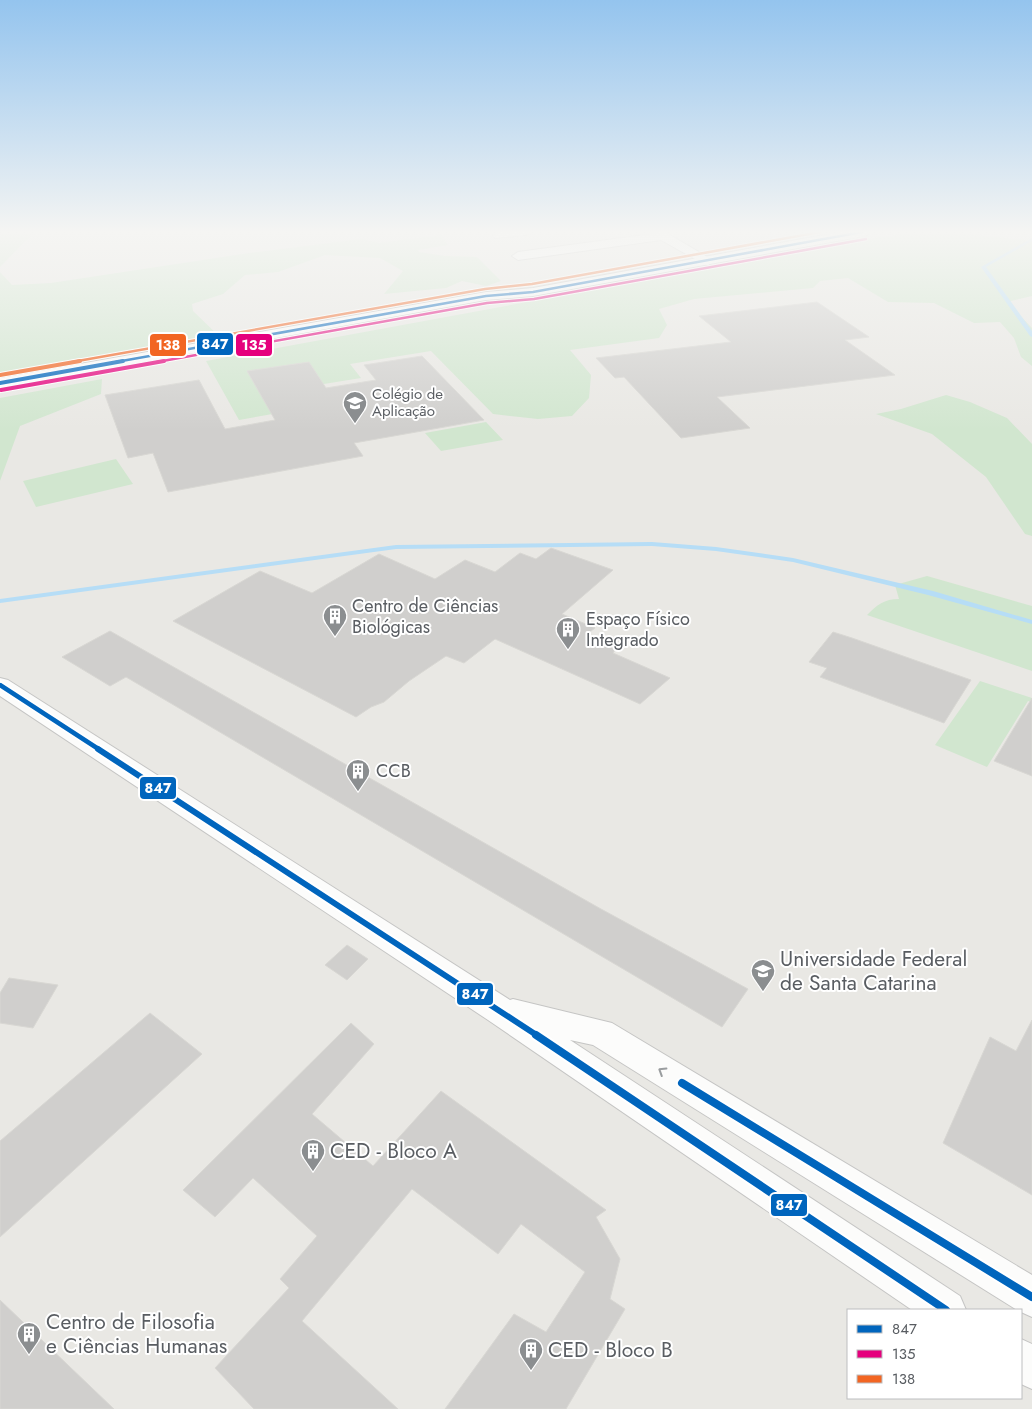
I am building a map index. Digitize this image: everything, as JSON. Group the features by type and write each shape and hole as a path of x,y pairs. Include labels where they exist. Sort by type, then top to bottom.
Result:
{"main road":[{"path":"0,383 476,298"}],"street":[{"path":"0,685 499,1010 945,1309"},
{"path":"499,1010 601,1033 1032,1297"}],"green space":[{"path":"0,298 211,298 192,304 193,311 222,339 0,375"},
{"path":"550,298 707,298 694,299 659,309 667,325 659,338 570,350 591,375 589,398 572,416 538,419 493,414 431,351 350,364 361,378 268,393 278,413 239,420 206,361"},
{"path":"881,298 1025,298 1007,302 1032,328 1032,366 1021,357 1014,338 1000,322 974,323 934,303 888,302"},
{"path":"102,379 101,394 20,426 0,481 0,398"},
{"path":"946,395 970,402 1007,418 1032,444 1032,536 1025,534 986,477 932,434 876,414 901,409"},
{"path":"486,422 503,440 441,451 425,433"},
{"path":"116,459 133,484 36,507 23,481"},
{"path":"927,576 1032,606 1032,671 867,615 881,603 899,599 895,585"},
{"path":"980,681 1032,698 1032,702 1028,701 987,767 935,745"}],"building":[{"path":"817,302 869,337 845,340 895,375 717,397 750,428 681,438 624,377 615,378 596,358 731,342 699,316"},
{"name":"Colégio de Aplicação","path":"422,356 484,420 354,443 363,456 168,492 153,453 128,458 105,395 199,380 225,429 275,420 247,371 309,362 326,388 376,380 364,365"},
{"name":"Centro de Ciências Biológicas","path":"551,548 613,570 562,614 595,628 587,634 617,647 613,653 670,678 640,704 495,639 464,663 446,656 409,681 384,702 371,707 356,717 173,621 260,571 312,593 379,554 435,579 465,560 495,572 520,553 536,559"},
{"name":"CCB","path":"110,631 601,909 748,989 722,1027 126,677 110,686 62,657"},
{"path":"833,632 971,680 944,723 820,677 827,668 809,662"},
{"path":"1032,698 1032,776 994,761"},
{"path":"347,945 368,959 347,980 325,965"},
{"path":"9,978 58,985 33,1028 0,1023 0,993"},
{"path":"150,1013 202,1054 0,1237 0,1141"},
{"path":"1032,1020 1032,1195 943,1143 990,1037 1016,1051"},
{"path":"351,1023 374,1044 312,1114 373,1166 441,1091 606,1210 596,1217 620,1259 610,1299 625,1309 566,1409 445,1409 514,1314 546,1332 585,1272 521,1224 498,1254 412,1189 302,1321 398,1409 254,1409 215,1368 289,1288 280,1279 317,1236 253,1178 215,1217 183,1190"},
{"name":"Centro de Filosofia e Ciências Humanas","path":"0,1300 114,1409 0,1409"}],"waterway":[{"path":"1005,298 1032,335"},
{"path":"0,601 396,547 652,544 716,549 793,560 930,593 1032,622"}],"transit line":[{"name":"138","path":"0,375 436,298"},
{"name":"847","path":"0,383 476,298"},
{"name":"135","path":"1,390 487,303 541,298"},
{"name":"847","path":"0,685 499,1010 945,1309"},
{"name":"847","path":"682,1083 1032,1297"}],"place":[{"name":"Colégio de Aplicação","path":"355,424"},
{"name":"Centro de Ciências Biológicas","path":"335,637"},
{"name":"Espaço Físico Integrado","path":"568,650"},
{"name":"CCB","path":"358,792"},
{"name":"Universidade Federal de Santa Catarina","path":"763,992"},
{"name":"CED - Bloco A","path":"313,1172"},
{"name":"Centro de Filosofia e Ciências Humanas","path":"29,1355"},
{"name":"CED - Bloco B","path":"531,1371"}]}
